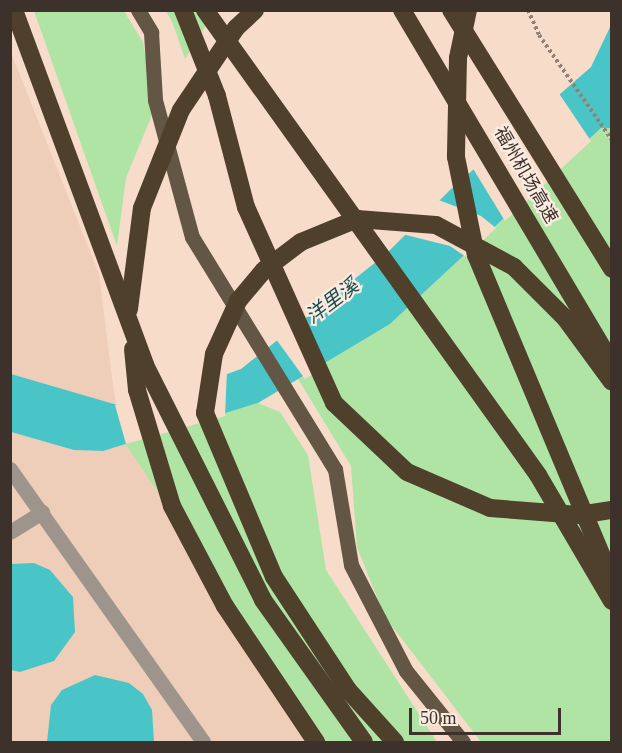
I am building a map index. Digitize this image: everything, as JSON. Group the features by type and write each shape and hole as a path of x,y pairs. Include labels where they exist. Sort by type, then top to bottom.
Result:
{"highway":[{"path":"14,10 145,365 263,600 364,742"},
{"path":"183,10 217,96 246,207 334,403 407,472 490,508 579,515 612,510"},
{"path":"206,10 538,475 612,601"},
{"path":"255,10 236,28 181,110 142,208 128,297 137,390 172,506 225,606 315,742"},
{"name":"福州机场高速","path":"402,10 612,363"},
{"name":"福州机场高速","path":"451,10 612,269"},
{"path":"468,10 458,58 456,157 476,255 612,580"},
{"path":"395,742 348,690 274,577 227,477 205,413 214,354 238,301 264,270 301,242 357,219 436,225 514,267 565,318 612,382"}],"main road":[{"path":"138,10 151,32 155,99 192,237 335,469 351,565 406,671 463,742"}],"lane":[{"path":"10,469 203,742"},
{"path":"10,532 42,512"}],"path":[{"path":"528,10 558,61 612,140"}],"shaded area":[{"path":"10,50 99,274 116,408 11,374"},
{"path":"10,432 77,450 103,451 124,442 327,742 11,742"}],"green space":[{"path":"34,11 124,11 143,42 154,110 126,178 117,246"},
{"path":"166,11 215,11 185,59 173,24"},
{"path":"601,128 611,128 611,742 481,742 385,617 357,547 351,466 298,379 390,324"},
{"path":"258,403 280,412 308,455 326,570 437,742 327,742 124,442"}],"water":[{"name":"洋里溪","path":"611,25 611,128 601,128 390,324 258,403 103,451 74,450 11,432 11,374 131,409 241,369 386,254 450,190 591,67"},
{"path":"34,563 50,570 73,597 75,632 54,661 20,672 11,670 11,564"},
{"path":"95,675 129,683 143,694 152,710 154,742 47,742 51,705 62,690"}],"pier":[{"path":"558,92 591,141 505,221 472,167"},
{"path":"436,199 481,216 496,228 466,257 450,246 402,234"},
{"path":"298,321 324,367 305,379 276,339"},
{"path":"227,371 225,416 126,444 115,405 131,405"}]}
